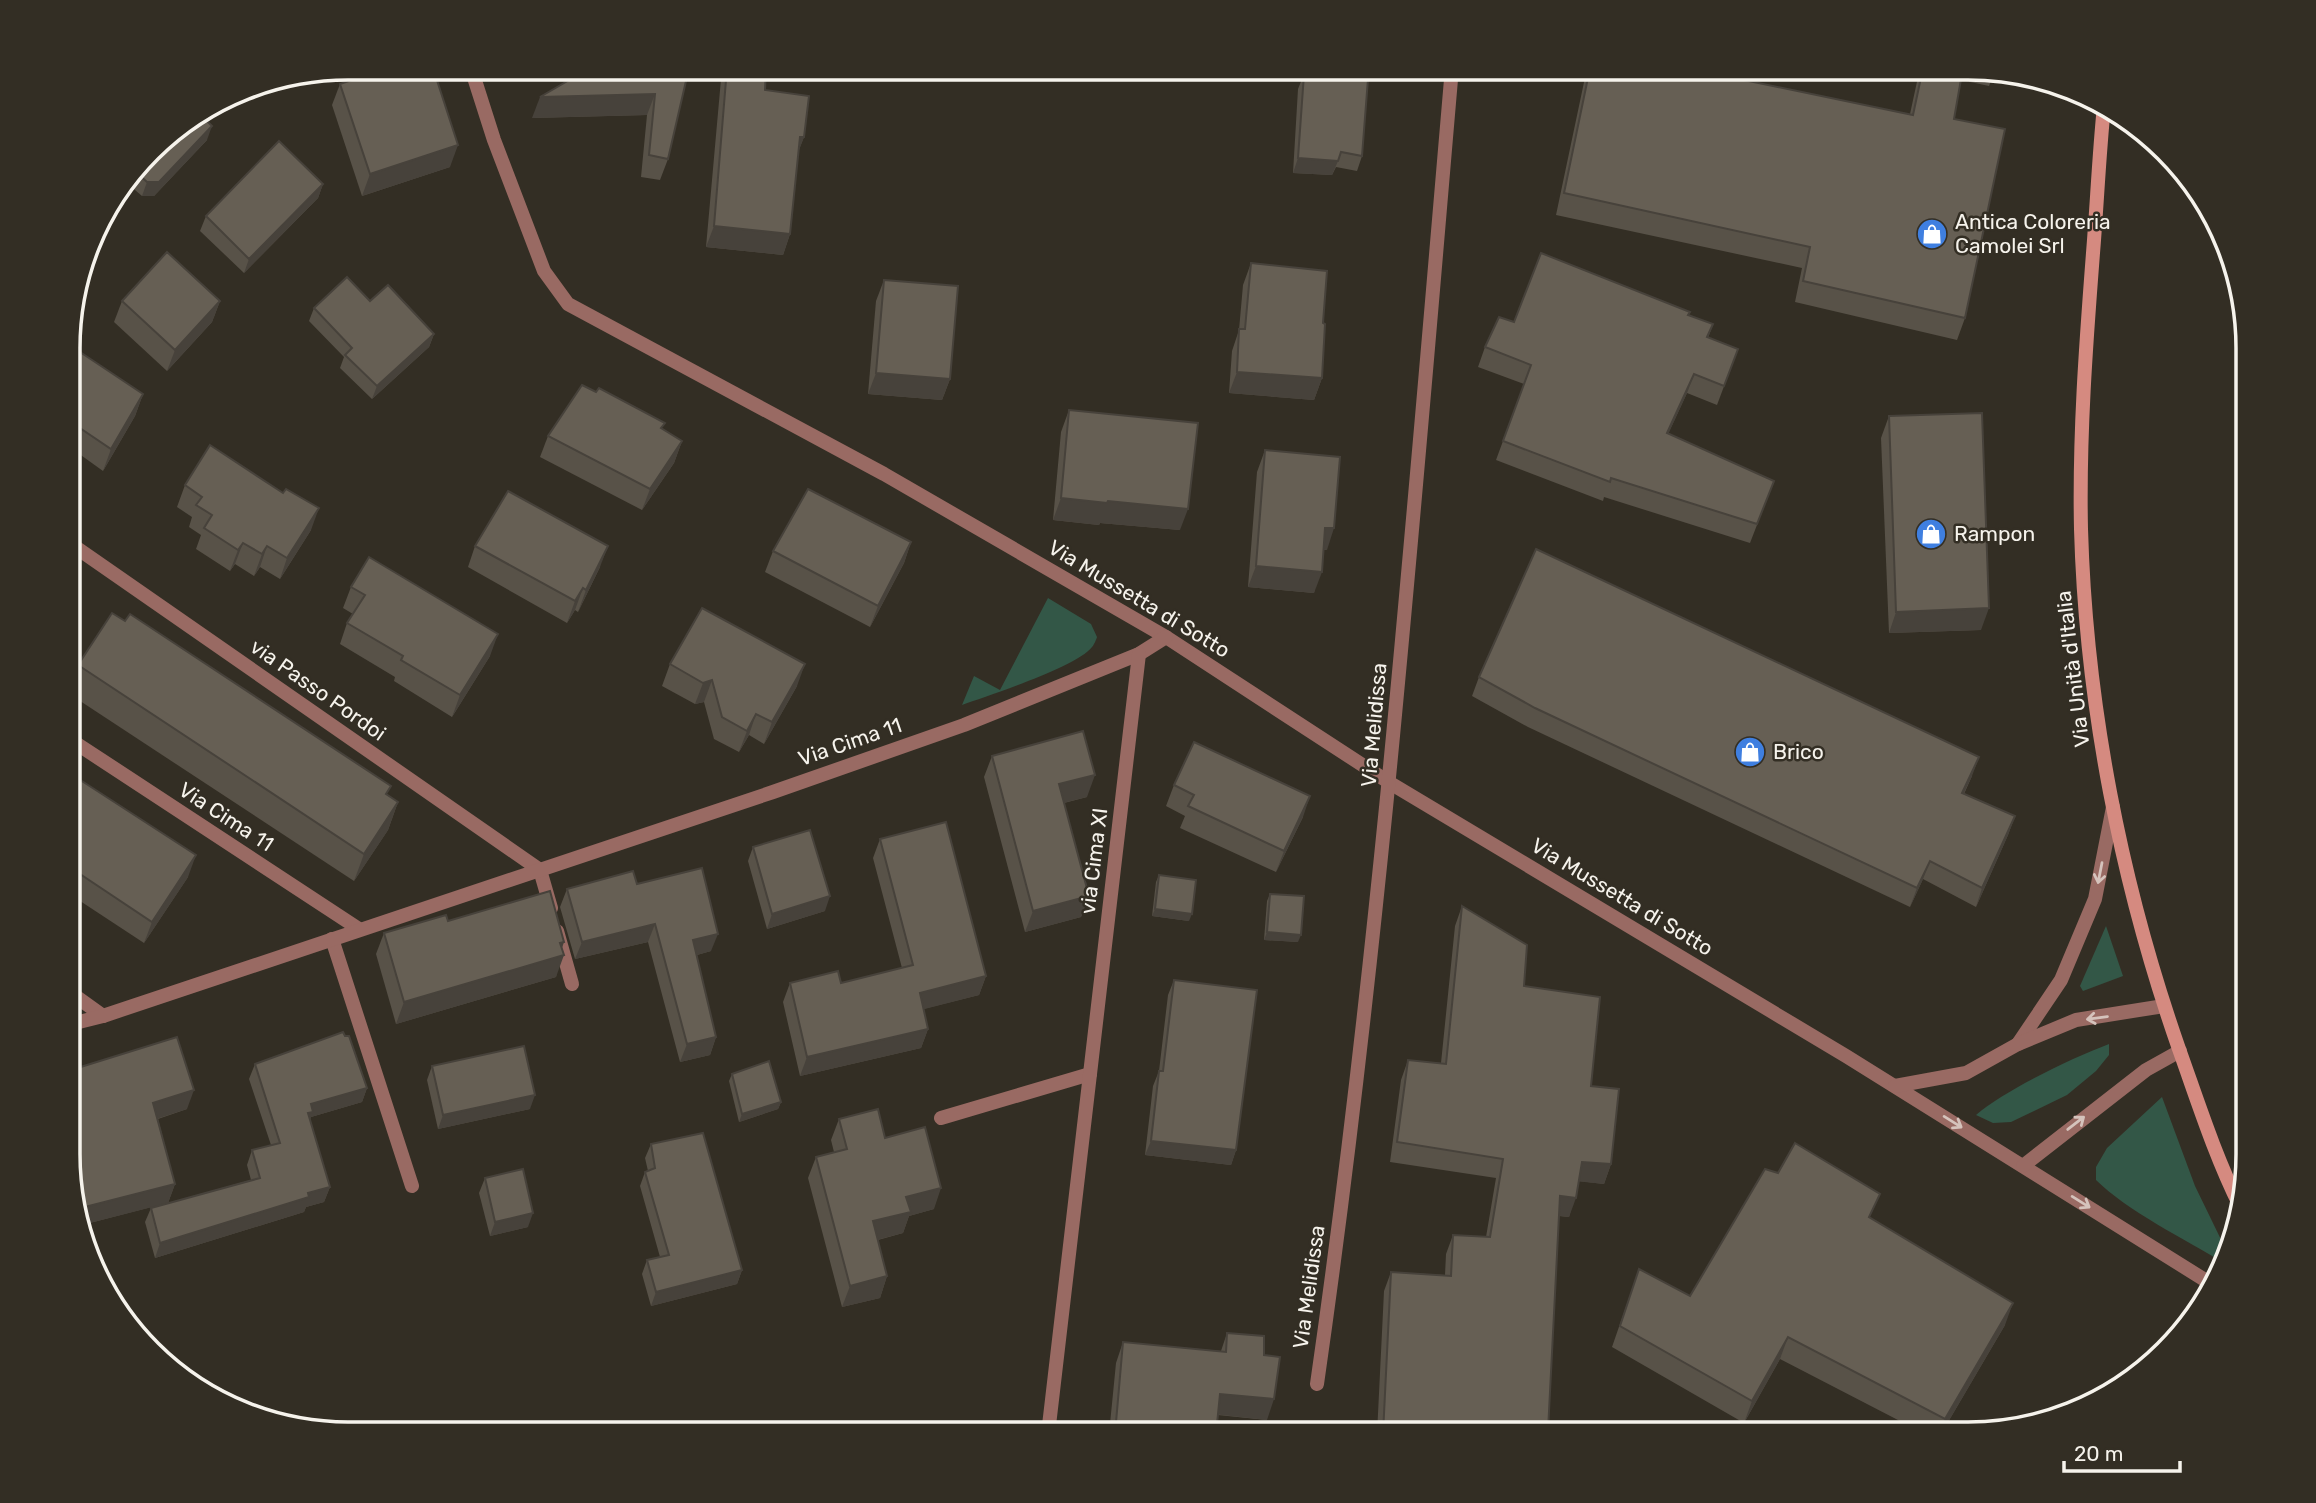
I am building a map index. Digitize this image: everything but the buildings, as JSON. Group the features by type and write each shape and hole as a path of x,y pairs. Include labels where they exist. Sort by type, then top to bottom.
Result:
{"main road":[{"name":"Via Unità d'Italia","path":"2103,117 2084,386 2081,528 2090,660 2113,806 2128,880 2164,1006 2217,1154 2233,1190"}],"street":[{"name":"Via Mussetta di Sotto","path":"475,80 494,140 544,271 568,303 872,468 1166,637 1390,783 1895,1086 2204,1280"},
{"name":"Via Melidissa","path":"1317,1384 1343,1201 1390,783 1451,80"},
{"name":"via Passo Pordoi","path":"80,550 541,870"},
{"name":"Via Cima 11","path":"80,1022 541,870 964,724 1139,654 1166,637"},
{"name":"via Cima XI","path":"1049,1422 1139,654"},
{"name":"Via Cima 11","path":"80,746 359,929"},
{"path":"2018,1044 2062,981 2095,899 2113,806"},
{"path":"541,870 572,984"},
{"path":"332,939 412,1186"},
{"path":"80,999 103,1016"},
{"path":"1895,1086 1966,1073 2018,1044 2076,1020 2164,1006"},
{"path":"2023,1166 2146,1070 2180,1051"},
{"path":"941,1118 1090,1074"}],"green space":[{"path":"1048,598 1091,624 1097,637 1093,647 1051,672 962,705 974,676 1000,690"},
{"path":"2106,926 2123,976 2083,991 2080,986"},
{"path":"2109,1044 2109,1055 2096,1071 2067,1095 2011,1122 1993,1123 1976,1115 2004,1095 2040,1075"},
{"path":"2162,1097 2195,1186 2221,1240 2215,1258 2123,1202 2096,1180 2096,1167 2107,1148"}],"place":[{"name":"Antica Coloreria Camolei Srl","path":"1932,234"},
{"name":"Rampon","path":"1931,534"},
{"name":"Brico","path":"1750,752"}]}
